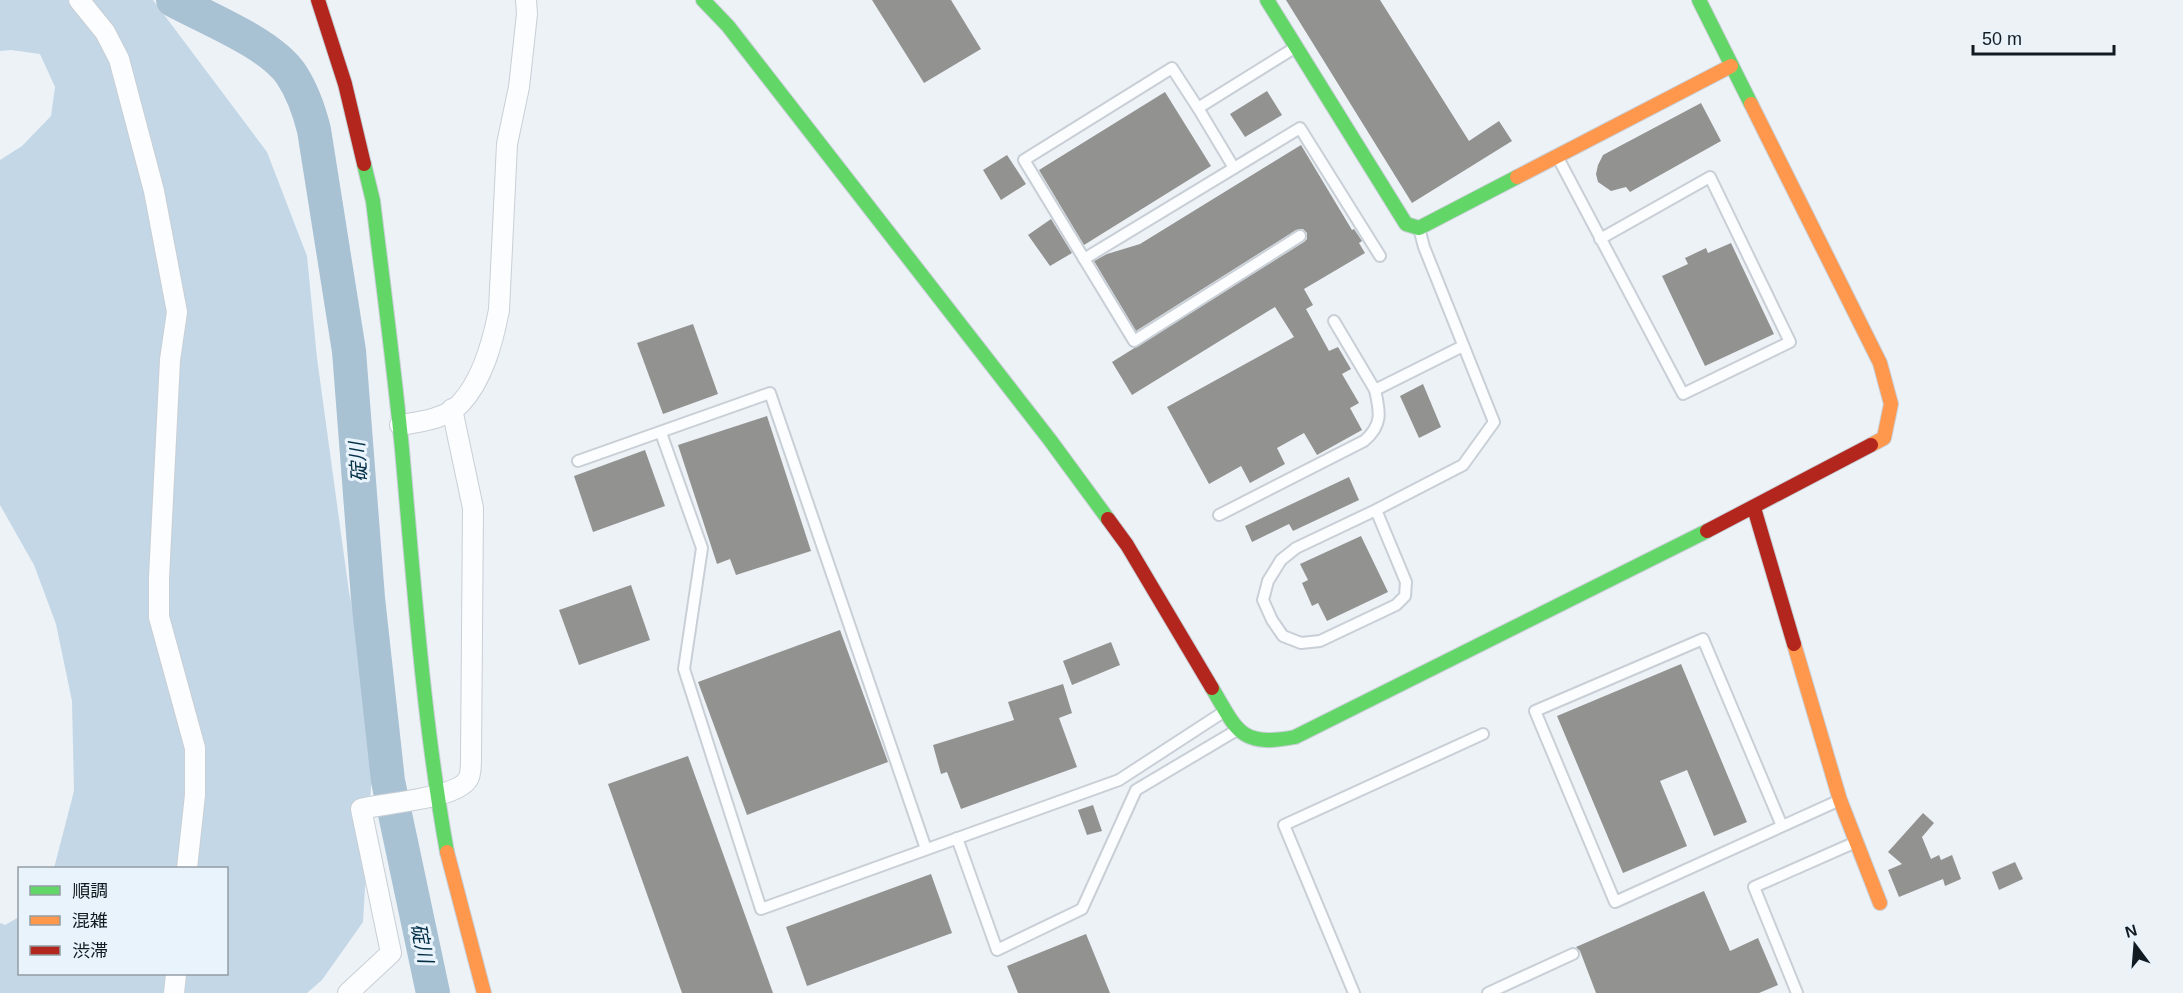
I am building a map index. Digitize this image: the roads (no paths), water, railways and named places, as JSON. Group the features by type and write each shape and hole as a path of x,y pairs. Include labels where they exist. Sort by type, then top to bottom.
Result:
{"street":[{"path":"79,0 105,32 119,59 154,190 177,312 168,384 159,617 195,748 195,795 187,867"},
{"path":"318,0 345,84 373,201 400,425 424,691 437,796 448,856 484,993"},
{"path":"400,425 437,417 460,405 477,380 494,334 499,310 507,144 519,87 527,14 526,0"},
{"path":"703,0 728,26 1050,440 1127,545 1237,730 1249,738 1269,742 1294,737 1754,508 1884,438 1891,404 1880,363 1699,0"},
{"path":"1267,0 1406,224 1419,228 1731,66"},
{"path":"348,993 391,953 361,809 437,796 461,787 469,778 473,508 452,409"},
{"path":"1754,508 1840,800 1880,903"},
{"path":"174,993 176,975"}],"lane":[{"path":"1198,108 1296,47"},
{"path":"1234,168 1172,68 1024,160 1134,341 1300,236"},
{"path":"1084,259 1300,128 1380,256"},
{"path":"1557,156 1600,239 1683,394 1790,342 1710,177 1600,239"},
{"path":"1376,510 1406,582 1406,596 1396,605 1320,640 1301,643 1283,636 1272,620 1263,600 1268,581 1281,560 1296,549 1463,465 1494,422 1424,247 1419,228"},
{"path":"1219,515 1365,441 1375,432 1380,411 1374,390 1334,321"},
{"path":"1374,390 1463,346"},
{"path":"578,461 770,393 926,849"},
{"path":"661,433 702,548 684,669 761,909 1119,780 1225,711"},
{"path":"1782,826 1703,639 1534,711 1615,902 1840,800"},
{"path":"957,838 997,950 1082,909 1136,790 1237,730"},
{"path":"1354,993 1284,825 1483,734"},
{"path":"1797,993 1754,887 1856,842"},
{"path":"1488,993 1573,954"}],"waterway":[{"name":"碇川","path":"173,0 253,42 281,63 299,88 314,130 349,351 368,598 388,781 433,993"}]}
